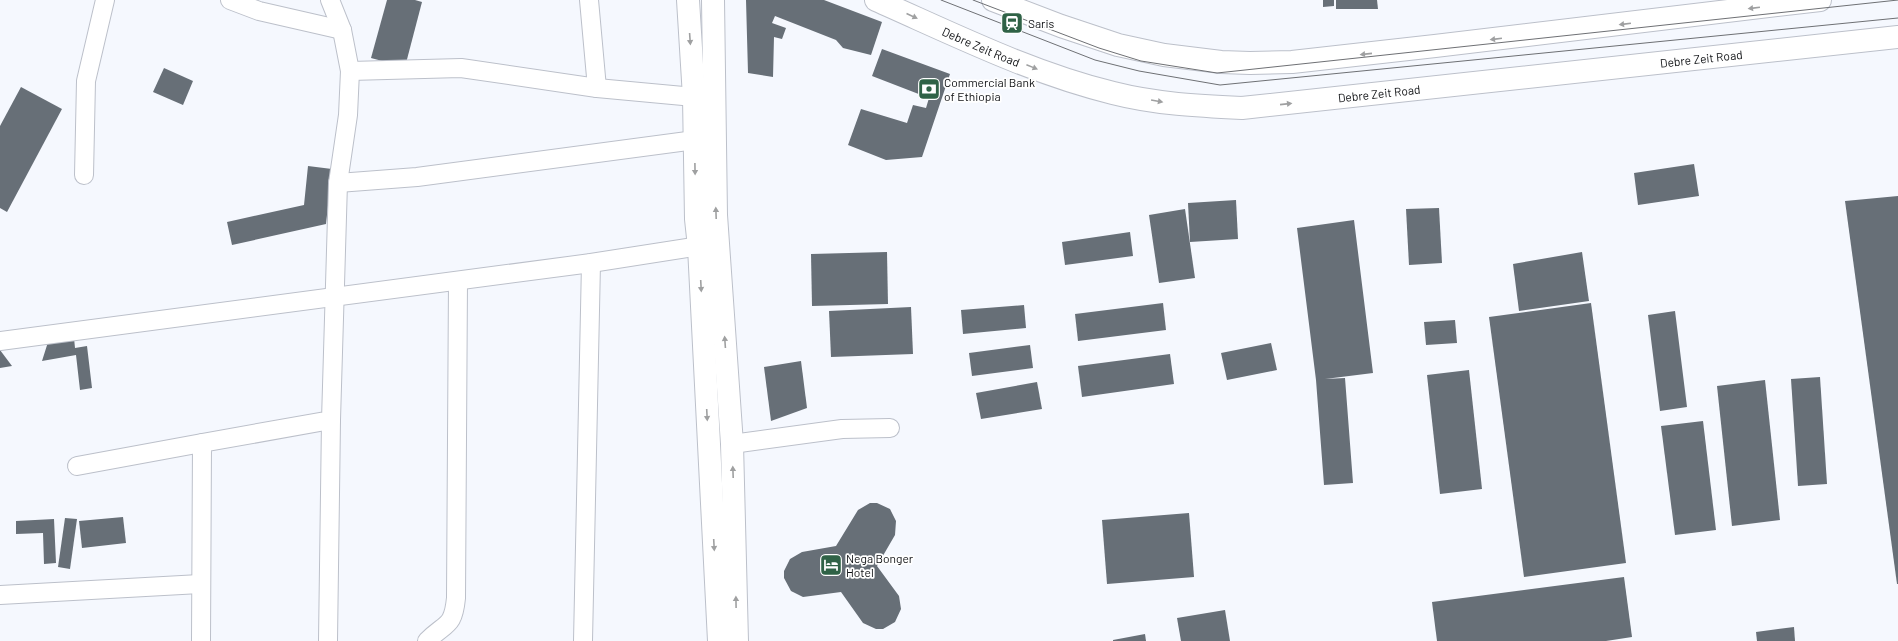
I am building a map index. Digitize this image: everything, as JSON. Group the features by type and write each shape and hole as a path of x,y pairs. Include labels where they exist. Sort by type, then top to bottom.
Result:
{"main road":[{"path":"688,0 694,97 696,219 708,245 732,444 737,641"},
{"path":"713,0 708,245 719,641"},
{"name":"Debre Zeit Road","path":"876,0 993,51 1046,72 1114,94 1180,106 1242,108 1898,37"},
{"path":"993,0 1061,26 1118,45 1164,55 1221,62 1250,63 1292,62 1820,0"}],"street":[{"path":"84,175 86,81 105,0"},
{"path":"230,0 259,11 342,30"},
{"path":"328,641 331,420 336,296 338,183 348,115 350,71 342,30 330,0"},
{"path":"589,0 597,88"},
{"path":"350,71 461,68 597,88 694,97"},
{"path":"338,183 417,177 694,140"},
{"path":"0,341 591,263 708,245"},
{"path":"582,641 591,263"},
{"path":"427,641 437,631 448,624 454,614 456,598 458,281"},
{"path":"76,466 331,420"},
{"path":"732,444 842,429 890,428"},
{"path":"201,641 200,584 202,443"},
{"path":"0,595 200,584"}],"building":[{"path":"387,0 415,0 422,2 405,67 371,58"},
{"path":"746,0 824,0 882,22 871,55 843,48 836,40 775,16 772,23 786,28 782,39 774,37 773,77 748,73"},
{"path":"1323,0 1334,0 1334,6 1323,7"},
{"path":"1336,0 1377,0 1378,9 1336,9"},
{"path":"882,49 950,74 922,157 886,160 848,145 861,109 907,123 913,105 926,108 929,98 872,76"},
{"path":"164,68 193,81 183,105 153,92"},
{"path":"21,87 62,109 7,212 0,208 0,126"},
{"path":"1694,164 1699,196 1638,205 1634,173"},
{"path":"308,166 332,169 326,224 232,245 227,222 304,205"},
{"path":"1898,196 1898,584 1897,584 1845,201"},
{"path":"1236,200 1238,239 1190,242 1188,203"},
{"path":"1439,208 1442,263 1409,265 1406,209"},
{"path":"1185,209 1195,278 1159,283 1149,215"},
{"path":"1354,220 1373,373 1325,379 1345,378 1353,483 1324,485 1316,380 1297,228"},
{"path":"1130,232 1133,256 1065,265 1062,242"},
{"path":"887,252 888,304 812,306 811,254"},
{"path":"1582,252 1589,301 1519,311 1513,264"},
{"path":"1163,303 1166,330 1078,341 1075,314"},
{"path":"1591,303 1626,563 1524,577 1489,317"},
{"path":"1024,305 1026,328 963,334 961,310"},
{"path":"911,307 913,354 831,357 829,311"},
{"path":"1675,311 1687,407 1660,411 1648,315"},
{"path":"1455,320 1457,343 1426,345 1424,322"},
{"path":"74,338 75,348 87,346 92,388 80,390 76,355 42,361 48,342"},
{"path":"1271,343 1277,370 1227,380 1221,353"},
{"path":"1030,345 1033,368 972,376 969,353"},
{"path":"0,350 12,366 0,368"},
{"path":"1170,354 1174,384 1082,397 1078,366"},
{"path":"801,361 807,408 771,421 764,367"},
{"path":"1469,370 1482,489 1440,494 1427,375"},
{"path":"1820,377 1827,484 1798,486 1791,379"},
{"path":"1765,380 1780,520 1732,526 1717,386"},
{"path":"1037,382 1042,409 981,419 976,393"},
{"path":"1703,421 1716,530 1675,535 1661,426"},
{"name":"Nega Bonger Hotel","path":"870,503 877,503 890,509 896,521 895,535 877,566 899,596 901,609 895,622 883,629 876,629 863,623 841,592 803,597 791,591 784,578 784,571 790,559 802,552 836,546 858,510"},
{"path":"1189,513 1194,577 1107,584 1102,520"},
{"path":"123,517 126,543 82,548 79,521"},
{"path":"65,518 77,519 70,569 58,567"},
{"path":"54,519 56,563 44,564 43,533 16,534 16,521"},
{"path":"1624,577 1632,637 1606,641 1437,641 1432,602"},
{"path":"1225,610 1230,641 1181,641 1177,618"},
{"path":"1794,627 1795,641 1757,641 1756,632"},
{"path":"1145,634 1146,641 1113,641 1113,640"}],"tram line":[{"path":"941,0 1095,60 1139,71 1220,85 1898,18"},
{"path":"973,0 1099,48 1141,61 1217,73 1898,0"}],"place":[{"name":"Saris","path":"1012,23"},
{"name":"Commercial Bank of Ethiopia","path":"929,89"},
{"name":"Nega Bonger Hotel","path":"831,565"}]}
